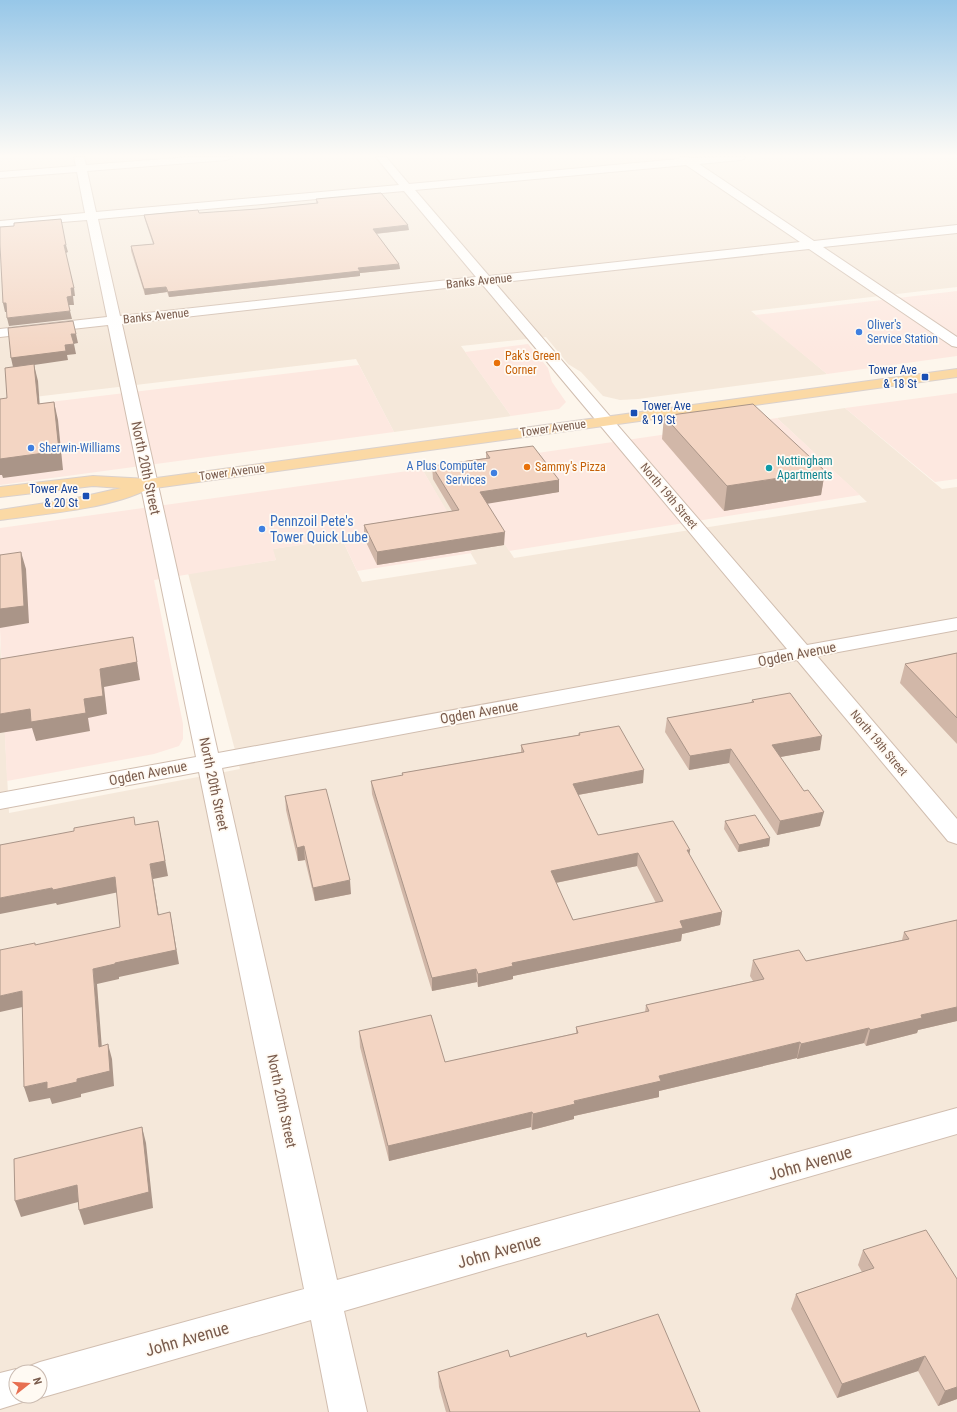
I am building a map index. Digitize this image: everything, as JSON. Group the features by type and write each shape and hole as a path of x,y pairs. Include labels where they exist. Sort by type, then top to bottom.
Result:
{"main road":[{"name":"Tower Avenue","path":"0,492 93,481 149,484 957,373"},
{"name":"Tower Avenue","path":"0,515 96,500 125,493 149,484"}],"street":[{"path":"0,224 11,223"},
{"name":"North 20th Street","path":"94,223 348,1412"},
{"name":"North 19th Street","path":"437,223 957,835"},
{"path":"779,223 957,343"},
{"name":"Banks Avenue","path":"0,333 957,230"},
{"name":"Ogden Avenue","path":"0,801 957,624"},
{"name":"John Avenue","path":"48,1378 957,1121"}],"shaded area":[{"path":"0,223 957,223 957,287 751,311 827,374 638,399 620,400 603,396 581,372 568,364 546,337 461,346 511,416 394,432 356,359 0,401"},
{"path":"957,291 957,356 827,374 755,315"},
{"path":"528,344 548,368 552,382 566,402 559,409 511,416 465,352"},
{"path":"359,365 394,432 0,485 0,408"},
{"path":"957,393 957,479 935,482 845,408"},
{"path":"845,408 942,489 957,487 957,1412 0,1412 0,639 9,813 240,769 188,573 276,560 272,549 342,539 362,582 477,564 422,469 454,465 514,558 867,502 777,418"},
{"path":"777,418 860,495 509,551 454,465"},
{"path":"422,469 472,553 357,571 342,539 273,549 276,560 154,580 183,724 183,739 179,746 154,754 7,781 0,628 0,528"}],"building":[{"path":"14,223 62,223 66,245 64,245 74,288 71,288 72,296 67,297 70,311 7,318 6,303 3,303 0,227 14,226"},
{"path":"147,223 406,223 408,225 373,229 399,264 358,268 360,271 168,292 166,287 144,289 131,246 154,244"},
{"path":"73,321 76,334 71,334 74,344 65,345 66,351 11,358 8,328"},
{"path":"34,364 38,404 54,402 59,451 0,459 0,399 7,398 5,368"},
{"path":"753,404 825,471 727,486 664,416"},
{"path":"533,446 559,480 480,492 505,532 377,552 364,525 459,510 432,466 490,458 486,452"},
{"path":"21,552 24,606 0,609 0,555"},
{"path":"133,637 137,662 100,669 103,696 84,699 86,713 31,722 30,709 0,714 0,659"},
{"path":"957,653 957,718 905,664"},
{"path":"790,693 822,736 772,745 804,791 808,790 824,812 780,821 731,749 690,756 667,718 754,702 752,700"},
{"path":"619,726 644,770 573,784 598,835 673,821 690,850 687,850 722,912 680,921 683,928 512,963 513,966 478,974 476,969 432,978 371,781 403,775 402,773 524,752 521,745 580,735 579,733","holes":["638,853 663,901 573,920 551,871"]},
{"path":"326,789 350,880 313,888 304,846 297,848 285,796"},
{"path":"755,815 770,838 739,845 725,821"},
{"path":"134,817 135,825 158,821 165,861 150,864 158,915 170,912 176,950 93,969 99,1047 108,1044 110,1071 77,1079 77,1082 47,1089 47,1082 24,1087 22,991 0,996 0,950 35,943 35,945 120,927 115,877 53,890 52,888 0,898 0,845 74,831 74,828"},
{"path":"957,920 957,1007 921,1015 922,1018 870,1030 869,1028 801,1044 800,1042 659,1076 661,1081 574,1101 575,1104 533,1114 532,1112 388,1146 359,1031 431,1015 445,1062 578,1033 576,1027 649,1011 646,1005 764,979 753,960 799,950 806,961 909,939 904,932"},
{"path":"142,1127 149,1192 79,1210 77,1185 15,1201 14,1159"},
{"path":"926,1230 957,1279 957,1387 945,1391 925,1356 842,1384 796,1294 874,1268 863,1250"},
{"path":"658,1314 700,1412 450,1412 438,1372 508,1350 510,1357 586,1333 587,1337"}],"place":[{"name":"Oliver's Service Station","path":"859,332"},
{"name":"Pak's Green Corner","path":"497,363"},
{"name":"Tower Ave & 18 St","path":"925,377"},
{"name":"Tower Ave & 19 St","path":"634,413"},
{"name":"Sherwin-Williams","path":"31,448"},
{"name":"Sammy's Pizza","path":"527,467"},
{"name":"Nottingham Apartments","path":"769,468"},
{"name":"A Plus Computer Services","path":"494,473"},
{"name":"Tower Ave & 20 St","path":"86,496"},
{"name":"Pennzoil Pete's Tower Quick Lube","path":"262,529"}]}
